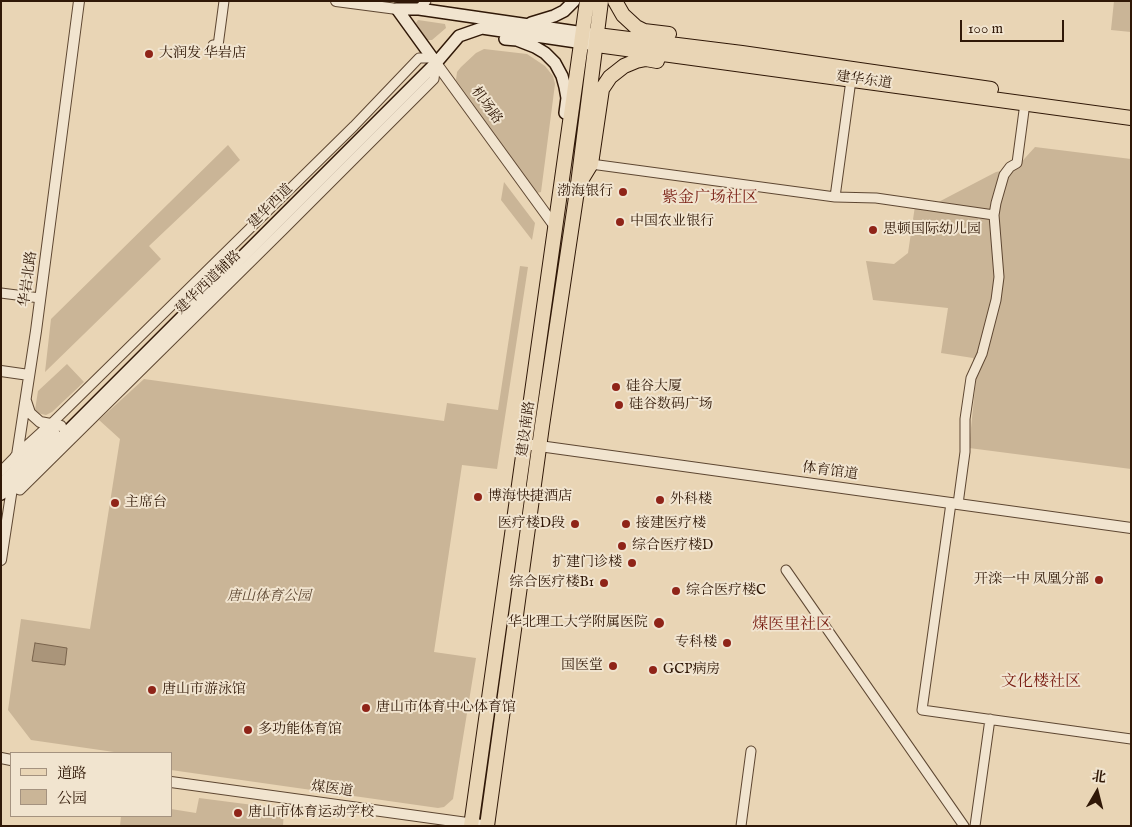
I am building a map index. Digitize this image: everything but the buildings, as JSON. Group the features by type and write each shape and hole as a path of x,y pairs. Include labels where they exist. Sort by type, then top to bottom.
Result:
{"main road":[{"path":"525,24 554,16 564,11 574,1"},
{"path":"587,1 590,39"},
{"path":"590,39 601,1"},
{"path":"615,1 628,20 644,31 703,39 741,58"},
{"path":"394,5 423,5 525,24 590,39"},
{"name":"机场路","path":"394,5 434,61"},
{"path":"407,23 410,16 423,5"},
{"path":"459,36 482,28 590,39"},
{"path":"459,36 483,35 517,40 540,50 555,63 562,76 567,98 562,139 563,179"},
{"name":"建华西道","path":"1,494 14,473 56,426 444,53 459,36"},
{"name":"建华东道","path":"590,39 1131,108"},
{"name":"建设南路","path":"488,826 556,228 563,179 590,39"},
{"name":"建设南路","path":"471,825 532,445 578,184 590,39"},
{"path":"421,44 430,51 444,53"},
{"path":"578,184 591,164 602,89 610,76 619,69 636,61 646,59 710,67 741,58"},
{"name":"建华东道","path":"741,58 851,80 1131,118"},
{"name":"建华西道","path":"6,486 434,61"}],"street":[{"name":"华岩北路","path":"14,473 40,298 79,1"},
{"path":"213,45 218,46 224,1"},
{"path":"336,1 394,5"},
{"path":"385,1 394,5"},
{"name":"机场路","path":"434,61 556,228"},
{"path":"835,197 851,80"},
{"path":"1025,103 1017,162 1010,166 1004,175 994,216 998,270 996,300 982,354 971,378 965,419 965,452 922,710 1131,739"},
{"path":"591,164 835,197 876,198 994,216"},
{"path":"1,293 40,298"},
{"path":"1,371 29,375"},
{"path":"25,400 30,414 40,422 56,426"},
{"path":"1,471 16,456 56,426"},
{"name":"体育馆道","path":"532,445 1131,528"},
{"path":"1,560 6,486"},
{"path":"786,570 964,826"},
{"path":"975,826 990,719"},
{"path":"741,826 751,750"},
{"name":"煤医道","path":"172,782 488,826"}],"green space":[{"path":"1114,1 1131,1 1131,32 1111,30"},
{"path":"418,20 445,24 446,28 432,40 427,40 416,23"},
{"path":"484,49 527,54 545,66 553,76 555,84 541,192 537,193 456,80 457,72 461,67 476,53"},
{"path":"228,145 240,160 149,246 161,259 45,372 51,319"},
{"path":"1035,147 1131,159 1131,469 969,448 976,378 973,358 941,353 948,308 873,300 866,261 894,264 908,253 915,206 927,208 996,172 1016,168"},
{"path":"504,182 535,223 532,240 501,200"},
{"name":"唐山体育公园","path":"520,266 528,267 497,469 462,465 434,652 476,658 453,799 444,807 438,808 172,770 172,752 114,752 31,740 8,710 21,619 90,629 120,439 99,420 144,379 444,421 447,403 498,410"},
{"path":"67,364 84,382 52,412 46,415 37,413 35,410 38,391"},
{"name":"唐山市体育运动学校","path":"199,798 284,809 283,826 120,826 121,817 172,817 172,809 196,813"}],"shaded area":[{"path":"35,643 67,648 65,665 32,661"}],"place":[{"name":"大润发 华岩店","path":"149,54"},
{"name":"渤海银行","path":"623,192"},
{"name":"中国农业银行","path":"620,222"},
{"name":"思顿国际幼儿园","path":"873,230"},
{"name":"硅谷大厦","path":"616,387"},
{"name":"硅谷数码广场","path":"619,405"},
{"name":"博海快捷酒店","path":"478,497"},
{"name":"外科楼","path":"660,500"},
{"name":"主席台","path":"115,503"},
{"name":"医疗楼D段","path":"575,524"},
{"name":"接建医疗楼","path":"626,524"},
{"name":"综合医疗楼D","path":"622,546"},
{"name":"扩建门诊楼","path":"632,563"},
{"name":"开滦一中 凤凰分部","path":"1099,580"},
{"name":"综合医疗楼B1","path":"604,583"},
{"name":"综合医疗楼C","path":"676,591"},
{"name":"华北理工大学附属医院","path":"659,623"},
{"name":"专科楼","path":"727,643"},
{"name":"国医堂","path":"613,666"},
{"name":"GCP病房","path":"653,670"},
{"name":"唐山市游泳馆","path":"152,690"},
{"name":"唐山市体育中心体育馆","path":"366,708"},
{"name":"多功能体育馆","path":"248,730"},
{"name":"唐山市体育运动学校","path":"238,813"}],"district":[{"name":"紫金广场社区","path":"710,199"},
{"name":"煤医里社区","path":"792,626"},
{"name":"文化楼社区","path":"1041,683"}]}
